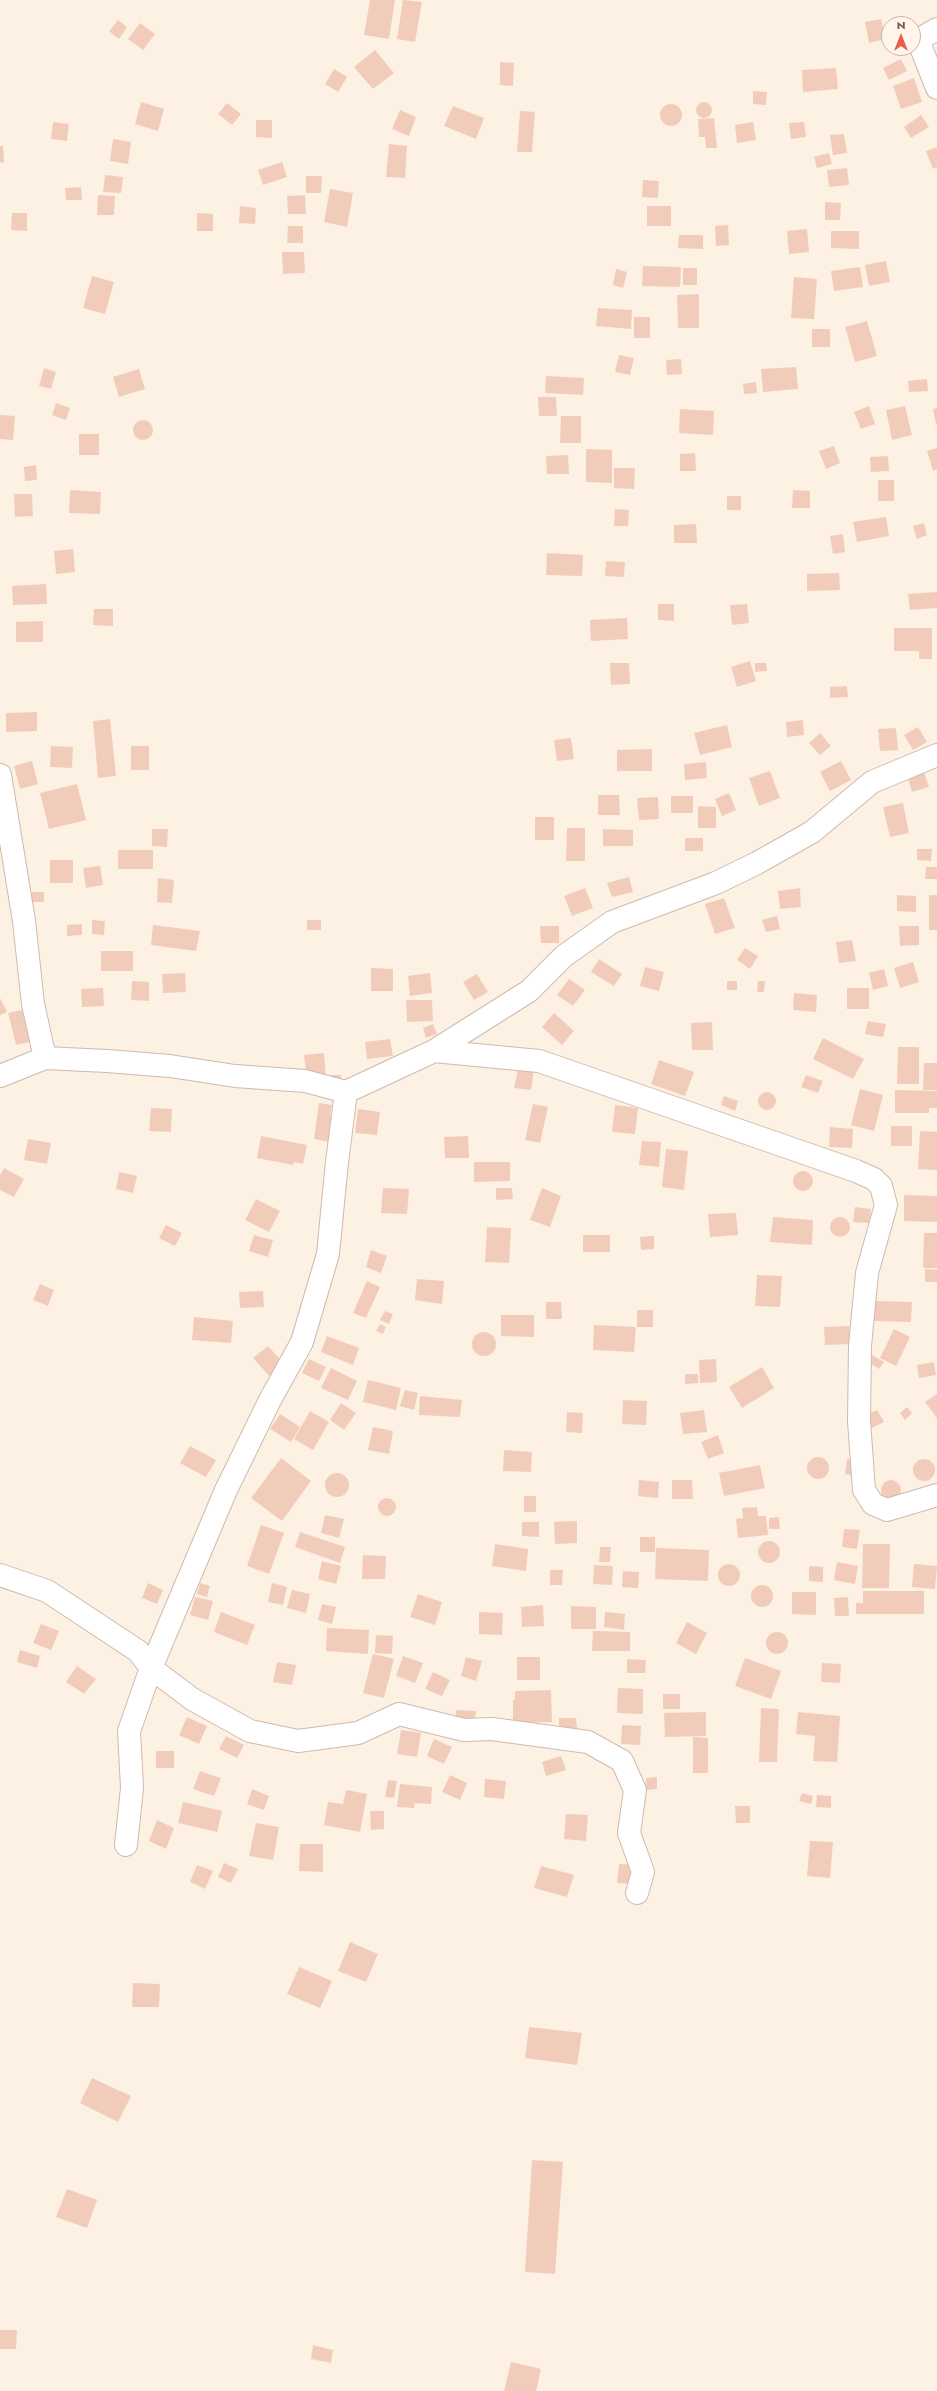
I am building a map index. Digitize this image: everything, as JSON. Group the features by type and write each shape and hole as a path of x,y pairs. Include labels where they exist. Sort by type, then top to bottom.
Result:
{"street":[{"path":"937,29 918,40 937,88"},
{"path":"0,1076 45,1058 170,1066 235,1076 305,1081 346,1092 434,1051 529,991 564,956 612,922 716,883 757,864 812,832 872,782 937,754"},
{"path":"0,775 24,922 33,1004 45,1058"},
{"path":"434,1051 539,1061 850,1168 874,1179 881,1186 886,1205 867,1273 860,1346 859,1421 864,1490 873,1504 887,1510 937,1495"},
{"path":"126,1845 132,1788 129,1731 151,1668 226,1490 270,1400 302,1342 328,1254 337,1162 346,1092"},
{"path":"0,1575 47,1591 138,1651 151,1668 192,1700 250,1731 298,1742 358,1733 399,1714 464,1730 492,1729 588,1742 622,1761 635,1790 629,1833 643,1872 637,1893"}],"building":[{"path":"370,0 395,0 389,39 364,35"},
{"path":"403,0 422,2 415,42 397,39"},
{"path":"881,19 881,40 869,43 865,22"},
{"path":"118,20 127,27 119,39 109,31"},
{"path":"140,23 155,34 143,50 128,39"},
{"path":"375,50 394,73 373,89 354,67"},
{"path":"901,59 907,71 889,80 883,68"},
{"path":"500,62 514,63 513,86 500,85"},
{"path":"836,68 838,89 803,92 802,70"},
{"path":"334,69 347,77 338,92 325,84"},
{"path":"914,78 922,102 901,109 893,86"},
{"path":"753,91 767,92 766,105 753,104"},
{"path":"141,102 164,109 158,131 135,124"},
{"path":"701,102 707,102 712,107 710,116 707,118 701,118 696,113 696,107"},
{"path":"227,103 241,114 232,125 218,114"},
{"path":"671,104 679,107 682,115 679,123 671,126 663,123 660,115 663,107"},
{"path":"453,106 484,118 476,139 444,126"},
{"path":"400,110 416,117 409,136 392,129"},
{"path":"520,111 535,112 532,152 517,152"},
{"path":"921,115 929,127 911,138 904,127"},
{"path":"714,118 717,148 706,148 705,137 699,137 698,119"},
{"path":"256,120 272,120 272,138 256,137"},
{"path":"53,122 69,124 67,141 51,139"},
{"path":"753,122 756,140 737,143 735,125"},
{"path":"804,122 806,137 791,139 789,123"},
{"path":"844,134 847,153 833,155 830,135"},
{"path":"113,139 131,142 128,164 110,161"},
{"path":"389,144 407,146 405,178 386,177"},
{"path":"0,146 3,146 4,162 0,163"},
{"path":"937,147 937,167 933,169 926,151"},
{"path":"829,153 832,164 817,168 814,157"},
{"path":"282,162 287,177 263,185 258,170"},
{"path":"847,168 849,185 829,187 827,170"},
{"path":"105,175 123,177 121,193 103,192"},
{"path":"306,176 322,176 321,193 306,193"},
{"path":"643,180 659,181 658,198 642,197"},
{"path":"81,187 82,200 66,200 65,188"},
{"path":"330,189 353,193 347,227 324,222"},
{"path":"98,195 115,196 114,215 97,215"},
{"path":"305,195 306,214 288,214 287,196"},
{"path":"825,202 841,203 840,220 825,220"},
{"path":"240,206 256,208 255,224 239,223"},
{"path":"647,206 671,206 671,226 647,226"},
{"path":"12,213 27,213 27,231 11,230"},
{"path":"197,213 213,214 213,231 197,231"},
{"path":"728,225 729,245 716,246 715,226"},
{"path":"288,226 303,226 303,243 287,243"},
{"path":"807,229 809,252 789,254 787,231"},
{"path":"831,231 859,231 859,249 831,248"},
{"path":"679,235 703,235 703,249 678,248"},
{"path":"282,252 304,252 305,273 283,274"},
{"path":"886,261 890,282 869,286 865,265"},
{"path":"643,266 681,267 680,287 642,286"},
{"path":"860,267 863,287 834,291 831,271"},
{"path":"683,268 697,268 697,285 683,285"},
{"path":"616,269 627,272 623,288 613,285"},
{"path":"92,276 114,282 105,314 83,308"},
{"path":"794,277 817,279 814,319 791,318"},
{"path":"699,294 699,328 678,328 677,295"},
{"path":"598,308 632,310 631,329 596,326"},
{"path":"634,317 650,317 650,338 634,338"},
{"path":"867,321 877,356 855,362 845,327"},
{"path":"812,329 830,329 830,347 812,347"},
{"path":"619,355 634,358 630,375 615,372"},
{"path":"681,359 682,374 667,375 666,360"},
{"path":"796,367 798,389 763,392 761,369"},
{"path":"44,368 56,372 51,389 39,386"},
{"path":"139,369 145,389 119,397 113,377"},
{"path":"546,376 584,378 583,395 545,393"},
{"path":"927,379 928,391 909,392 908,381"},
{"path":"756,382 757,393 744,394 743,384"},
{"path":"538,397 556,397 557,416 539,416"},
{"path":"56,403 70,408 66,420 52,415"},
{"path":"869,406 875,424 861,429 854,412"},
{"path":"905,406 912,435 892,440 886,410"},
{"path":"937,408 937,424 936,424 933,409"},
{"path":"680,409 714,411 713,435 679,433"},
{"path":"0,415 15,416 13,440 0,439"},
{"path":"561,416 581,416 581,443 560,443"},
{"path":"143,420 150,423 153,430 150,437 143,440 136,437 133,430 136,423"},
{"path":"79,434 99,434 99,455 79,455"},
{"path":"834,446 840,463 826,469 819,451"},
{"path":"937,448 937,469 933,471 927,451"},
{"path":"586,449 612,450 612,483 586,482"},
{"path":"695,453 696,471 680,471 680,454"},
{"path":"568,455 569,474 547,474 546,456"},
{"path":"888,456 889,471 871,472 870,457"},
{"path":"36,465 37,480 25,481 24,467"},
{"path":"614,468 635,468 634,489 614,488"},
{"path":"878,480 894,480 894,501 878,501"},
{"path":"70,490 101,492 100,514 69,513"},
{"path":"793,490 810,491 810,508 792,508"},
{"path":"14,494 32,494 33,516 15,517"},
{"path":"727,496 741,496 741,510 727,510"},
{"path":"615,509 629,510 628,526 614,526"},
{"path":"886,517 889,536 857,542 853,522"},
{"path":"924,523 927,535 917,539 913,526"},
{"path":"696,524 697,543 674,543 674,525"},
{"path":"843,534 845,552 833,554 830,536"},
{"path":"73,549 75,572 56,574 54,551"},
{"path":"547,553 583,555 582,576 546,575"},
{"path":"606,561 625,562 624,577 605,576"},
{"path":"839,573 840,590 807,591 807,574"},
{"path":"46,584 47,604 13,605 12,586"},
{"path":"937,592 937,608 910,610 908,594"},
{"path":"658,604 674,604 674,621 658,620"},
{"path":"747,604 749,623 732,625 730,605"},
{"path":"94,609 113,609 113,626 93,625"},
{"path":"627,618 628,639 591,641 590,620"},
{"path":"43,621 43,642 16,642 16,622"},
{"path":"894,628 932,628 932,659 919,659 919,651 894,651"},
{"path":"750,661 756,681 737,687 731,667"},
{"path":"610,663 629,663 630,684 611,685"},
{"path":"755,663 766,663 767,671 755,672"},
{"path":"847,686 848,697 830,698 830,687"},
{"path":"37,712 37,731 6,732 6,713"},
{"path":"110,719 116,776 98,778 93,721"},
{"path":"803,720 804,735 787,737 786,722"},
{"path":"727,725 732,747 700,755 694,733"},
{"path":"918,727 927,742 913,750 904,735"},
{"path":"896,728 898,750 880,751 878,729"},
{"path":"820,733 831,746 820,755 809,743"},
{"path":"571,738 574,759 557,761 554,740"},
{"path":"51,746 73,747 72,768 50,767"},
{"path":"131,746 149,746 149,770 131,770"},
{"path":"652,749 652,771 617,771 617,750"},
{"path":"32,761 38,784 20,789 14,766"},
{"path":"841,761 851,780 830,791 820,772"},
{"path":"706,762 707,778 685,780 684,764"},
{"path":"923,769 929,787 912,792 907,775"},
{"path":"770,771 780,798 759,806 749,778"},
{"path":"77,784 86,820 49,829 40,793"},
{"path":"729,793 736,810 722,816 715,799"},
{"path":"598,795 619,795 620,815 598,815"},
{"path":"671,796 693,796 693,813 671,813"},
{"path":"658,797 659,819 639,820 637,798"},
{"path":"903,803 909,833 890,837 883,807"},
{"path":"698,806 716,807 716,828 698,828"},
{"path":"535,817 554,817 554,840 535,840"},
{"path":"567,828 585,828 585,861 566,861"},
{"path":"152,829 168,829 167,847 152,846"},
{"path":"603,829 633,830 633,846 603,846"},
{"path":"685,838 703,838 703,851 685,851"},
{"path":"917,849 932,849 931,861 917,860"},
{"path":"118,850 153,850 153,869 118,869"},
{"path":"50,860 73,860 73,883 50,883"},
{"path":"100,866 103,885 86,888 83,868"},
{"path":"926,867 937,867 937,879 925,879"},
{"path":"629,877 633,892 612,897 607,883"},
{"path":"158,878 174,880 172,903 157,902"},
{"path":"585,888 593,908 572,916 564,896"},
{"path":"800,888 801,907 780,909 778,891"},
{"path":"32,892 44,892 44,902 32,902"},
{"path":"897,895 916,896 916,912 897,911"},
{"path":"929,895 937,895 937,930 929,930"},
{"path":"724,898 735,928 715,934 705,904"},
{"path":"777,916 780,929 766,932 762,920"},
{"path":"92,920 105,921 104,935 92,934"},
{"path":"307,920 321,920 321,930 307,930"},
{"path":"82,924 82,935 67,936 67,925"},
{"path":"153,925 200,931 196,951 151,945"},
{"path":"540,926 559,926 559,943 541,943"},
{"path":"899,926 919,926 919,945 900,946"},
{"path":"852,940 856,961 839,963 836,942"},
{"path":"745,948 758,956 750,969 737,960"},
{"path":"101,951 133,951 133,971 101,971"},
{"path":"599,959 622,974 614,986 591,972"},
{"path":"913,962 919,982 900,988 894,968"},
{"path":"645,967 664,972 659,991 640,986"},
{"path":"371,968 393,969 393,991 371,991"},
{"path":"884,969 888,986 873,990 869,973"},
{"path":"185,973 186,992 163,993 162,974"},
{"path":"430,973 432,993 410,996 408,976"},
{"path":"477,974 488,992 474,1000 463,982"},
{"path":"569,979 585,990 573,1006 557,995"},
{"path":"132,981 149,982 149,1001 131,1000"},
{"path":"727,981 737,981 737,990 727,990"},
{"path":"758,981 765,981 764,992 757,992"},
{"path":"103,988 104,1006 82,1007 81,989"},
{"path":"847,988 869,988 869,1009 847,1009"},
{"path":"794,993 817,995 816,1012 793,1010"},
{"path":"0,998 7,1012 0,1015"},
{"path":"406,1000 432,1000 433,1021 407,1022"},
{"path":"22,1010 30,1042 16,1045 8,1013"},
{"path":"554,1013 574,1031 562,1045 542,1027"},
{"path":"868,1021 886,1024 883,1037 865,1034"},
{"path":"712,1022 713,1050 692,1050 691,1023"},
{"path":"433,1024 437,1034 426,1038 423,1028"},
{"path":"823,1038 864,1059 853,1079 813,1059"},
{"path":"390,1039 393,1056 367,1059 365,1042"},
{"path":"898,1047 919,1047 919,1084 897,1084"},
{"path":"324,1053 326,1078 307,1080 304,1055"},
{"path":"659,1060 694,1072 685,1096 651,1084"},
{"path":"924,1063 937,1063 937,1090 923,1090"},
{"path":"518,1070 534,1070 531,1090 514,1088"},
{"path":"331,1075 341,1075 341,1084 331,1084"},
{"path":"806,1075 823,1081 818,1093 801,1087"},
{"path":"860,1089 883,1095 874,1131 851,1125"},
{"path":"895,1090 937,1091 937,1108 929,1108 929,1113 895,1113"},
{"path":"767,1092 773,1095 776,1101 773,1107 767,1110 761,1107 758,1101 761,1095"},
{"path":"724,1096 738,1101 735,1111 721,1105"},
{"path":"319,1103 332,1105 330,1115 334,1115 330,1142 314,1139"},
{"path":"533,1104 548,1107 540,1143 525,1140"},
{"path":"615,1105 638,1108 635,1134 612,1132"},
{"path":"151,1108 172,1109 171,1132 149,1131"},
{"path":"358,1109 380,1112 377,1135 355,1133"},
{"path":"891,1126 912,1126 912,1146 891,1146"},
{"path":"830,1127 853,1129 852,1148 829,1147"},
{"path":"920,1131 937,1132 937,1170 918,1169"},
{"path":"261,1136 307,1145 303,1164 294,1162 293,1165 257,1158"},
{"path":"468,1136 469,1158 445,1158 444,1137"},
{"path":"28,1139 51,1143 47,1164 24,1160"},
{"path":"642,1141 661,1142 659,1167 639,1165"},
{"path":"666,1149 688,1151 684,1190 662,1187"},
{"path":"474,1162 510,1162 510,1181 474,1182"},
{"path":"4,1168 24,1179 14,1197 0,1190 0,1175"},
{"path":"799,1171 807,1171 813,1177 813,1185 807,1191 799,1191 793,1185 793,1177"},
{"path":"119,1172 137,1176 133,1193 116,1189"},
{"path":"383,1188 409,1189 407,1214 381,1213"},
{"path":"496,1188 512,1188 513,1199 496,1200"},
{"path":"542,1188 561,1196 550,1227 530,1220"},
{"path":"904,1195 937,1196 937,1222 904,1221"},
{"path":"256,1199 280,1211 269,1232 245,1220"},
{"path":"855,1207 871,1209 869,1223 853,1222"},
{"path":"736,1213 738,1235 710,1237 708,1214"},
{"path":"773,1217 813,1220 812,1245 770,1242"},
{"path":"836,1217 844,1217 850,1223 850,1231 844,1237 836,1237 830,1231 830,1223"},
{"path":"166,1225 182,1233 175,1246 159,1238"},
{"path":"487,1227 511,1228 509,1263 485,1262"},
{"path":"924,1233 937,1233 937,1268 923,1268"},
{"path":"254,1235 273,1240 268,1257 249,1251"},
{"path":"583,1235 610,1235 610,1252 583,1252"},
{"path":"654,1236 654,1249 641,1250 640,1237"},
{"path":"371,1250 387,1256 381,1273 366,1267"},
{"path":"925,1269 937,1270 937,1282 925,1282"},
{"path":"757,1275 782,1276 780,1307 755,1306"},
{"path":"417,1279 444,1281 442,1304 415,1300"},
{"path":"367,1281 380,1287 366,1318 353,1313"},
{"path":"40,1284 54,1290 48,1306 33,1300"},
{"path":"263,1291 264,1307 240,1308 239,1292"},
{"path":"873,1301 912,1302 911,1322 873,1321"},
{"path":"546,1302 561,1302 562,1319 546,1319"},
{"path":"637,1310 653,1310 653,1327 637,1327"},
{"path":"385,1311 393,1314 389,1324 380,1320"},
{"path":"501,1315 534,1315 534,1337 501,1336"},
{"path":"194,1317 233,1321 231,1343 192,1340"},
{"path":"380,1324 386,1327 383,1334 376,1331"},
{"path":"594,1325 636,1327 634,1352 593,1350"},
{"path":"849,1326 850,1344 825,1345 824,1327"},
{"path":"894,1329 910,1337 896,1366 880,1358"},
{"path":"484,1332 492,1336 496,1344 492,1352 484,1356 476,1352 472,1344 476,1336"},
{"path":"327,1336 359,1348 353,1365 321,1352"},
{"path":"268,1346 286,1366 271,1378 253,1358"},
{"path":"872,1355 884,1362 879,1369 868,1362"},
{"path":"309,1359 326,1367 319,1381 302,1373"},
{"path":"716,1359 717,1382 700,1383 699,1360"},
{"path":"934,1362 936,1375 919,1378 917,1365"},
{"path":"762,1367 774,1388 742,1408 729,1387"},
{"path":"331,1368 357,1381 348,1400 321,1388"},
{"path":"685,1374 698,1374 698,1383 685,1384"},
{"path":"368,1380 401,1388 396,1410 363,1402"},
{"path":"405,1390 418,1393 414,1410 400,1406"},
{"path":"937,1394 937,1418 925,1402"},
{"path":"420,1396 462,1400 460,1417 419,1415"},
{"path":"623,1400 647,1401 646,1425 622,1424"},
{"path":"341,1403 356,1413 344,1430 330,1420"},
{"path":"907,1407 912,1413 905,1420 900,1413"},
{"path":"704,1410 707,1432 683,1434 680,1413"},
{"path":"877,1410 884,1422 868,1430 862,1417"},
{"path":"310,1411 329,1422 313,1450 294,1439"},
{"path":"567,1412 583,1413 582,1433 566,1432"},
{"path":"280,1414 300,1427 291,1442 270,1429"},
{"path":"373,1427 393,1431 389,1454 368,1450"},
{"path":"718,1435 724,1453 708,1459 701,1442"},
{"path":"190,1446 216,1460 206,1477 180,1463"},
{"path":"504,1450 532,1452 531,1472 503,1471"},
{"path":"818,1457 826,1460 829,1468 826,1476 818,1479 810,1476 807,1468 810,1460"},
{"path":"281,1458 311,1481 282,1521 251,1498"},
{"path":"847,1459 860,1461 857,1476 845,1474"},
{"path":"924,1459 928,1460 934,1466 934,1474 928,1480 924,1481 920,1480 914,1474 913,1470 914,1466 920,1460"},
{"path":"760,1465 765,1488 724,1496 719,1473"},
{"path":"337,1473 346,1476 349,1485 346,1494 337,1497 328,1494 325,1485 328,1476"},
{"path":"639,1480 659,1482 658,1498 638,1496"},
{"path":"672,1480 692,1480 693,1499 672,1499"},
{"path":"891,1480 898,1483 901,1490 898,1497 891,1500 884,1497 881,1490 884,1483"},
{"path":"524,1496 536,1496 536,1512 524,1512"},
{"path":"387,1498 393,1501 396,1507 393,1513 387,1516 381,1513 378,1507 381,1501"},
{"path":"757,1507 758,1516 766,1516 768,1535 738,1538 736,1519 743,1518 742,1508"},
{"path":"325,1515 344,1519 339,1538 321,1533"},
{"path":"779,1517 780,1529 769,1529 769,1518"},
{"path":"577,1521 577,1543 555,1544 554,1522"},
{"path":"522,1522 539,1522 539,1537 522,1536"},
{"path":"261,1525 284,1533 269,1574 247,1566"},
{"path":"844,1529 860,1530 857,1549 842,1547"},
{"path":"300,1532 345,1547 340,1563 295,1547"},
{"path":"640,1537 655,1537 655,1552 640,1552"},
{"path":"769,1541 777,1544 780,1552 777,1560 769,1563 761,1560 758,1552 761,1544"},
{"path":"495,1544 528,1549 526,1571 492,1566"},
{"path":"863,1544 890,1544 889,1588 862,1588"},
{"path":"600,1547 611,1547 610,1562 599,1562"},
{"path":"656,1548 709,1550 708,1581 655,1579"},
{"path":"363,1555 386,1556 385,1579 362,1579"},
{"path":"322,1561 341,1566 336,1584 318,1579"},
{"path":"837,1562 858,1566 855,1584 834,1580"},
{"path":"729,1564 737,1567 740,1575 737,1583 729,1586 721,1583 718,1575 721,1567"},
{"path":"914,1564 937,1566 935,1589 912,1587"},
{"path":"594,1565 613,1566 612,1585 593,1584"},
{"path":"809,1566 823,1567 823,1582 809,1581"},
{"path":"550,1570 563,1570 562,1585 550,1585"},
{"path":"623,1571 639,1572 638,1588 622,1587"},
{"path":"148,1583 163,1590 157,1604 142,1598"},
{"path":"200,1583 210,1586 207,1597 197,1594"},
{"path":"272,1583 287,1587 283,1605 268,1602"},
{"path":"762,1585 770,1588 773,1596 770,1604 762,1607 754,1604 751,1596 754,1588"},
{"path":"292,1590 310,1594 306,1613 287,1608"},
{"path":"863,1591 924,1591 924,1614 856,1614 856,1603 863,1603"},
{"path":"792,1592 816,1592 816,1615 792,1614"},
{"path":"418,1594 442,1602 435,1625 410,1617"},
{"path":"195,1597 213,1601 208,1620 190,1615"},
{"path":"848,1597 849,1616 835,1616 834,1598"},
{"path":"322,1604 336,1607 332,1624 318,1620"},
{"path":"543,1605 544,1626 522,1627 521,1607"},
{"path":"571,1606 596,1607 596,1629 571,1629"},
{"path":"221,1612 255,1625 247,1645 214,1632"},
{"path":"479,1612 503,1613 502,1635 479,1634"},
{"path":"605,1612 625,1614 624,1630 604,1627"},
{"path":"687,1622 707,1633 696,1654 676,1643"},
{"path":"41,1624 59,1631 51,1650 33,1643"},
{"path":"327,1628 369,1630 368,1654 326,1651"},
{"path":"593,1631 630,1632 630,1651 592,1651"},
{"path":"777,1632 785,1635 788,1643 785,1651 777,1654 769,1651 766,1643 769,1635"},
{"path":"376,1635 393,1636 392,1654 375,1653"},
{"path":"20,1650 40,1656 37,1668 17,1662"},
{"path":"373,1654 394,1659 384,1698 363,1693"},
{"path":"403,1656 423,1663 415,1683 396,1676"},
{"path":"466,1657 482,1661 476,1681 461,1676"},
{"path":"517,1657 540,1657 540,1680 517,1680"},
{"path":"745,1658 781,1671 771,1699 735,1686"},
{"path":"627,1659 646,1660 645,1673 627,1673"},
{"path":"277,1662 296,1665 292,1685 273,1682"},
{"path":"822,1663 841,1664 840,1683 821,1682"},
{"path":"77,1666 96,1679 84,1694 66,1682"},
{"path":"433,1672 450,1680 442,1696 425,1689"},
{"path":"618,1688 643,1689 643,1714 617,1713"},
{"path":"551,1690 552,1722 513,1723 513,1700 515,1700 515,1691"},
{"path":"663,1694 680,1694 680,1709 663,1709"},
{"path":"761,1708 779,1709 777,1762 759,1762"},
{"path":"456,1710 476,1711 474,1728 455,1726"},
{"path":"706,1712 706,1736 665,1737 664,1713"},
{"path":"798,1712 840,1716 837,1762 813,1761 815,1736 796,1734"},
{"path":"187,1717 207,1726 199,1744 179,1735"},
{"path":"559,1718 576,1718 577,1729 559,1729"},
{"path":"622,1725 641,1726 640,1745 621,1744"},
{"path":"401,1730 421,1733 417,1757 397,1754"},
{"path":"226,1736 244,1745 237,1758 219,1749"},
{"path":"693,1737 708,1738 708,1773 693,1773"},
{"path":"434,1739 452,1747 444,1764 427,1756"},
{"path":"156,1751 174,1751 174,1768 156,1768"},
{"path":"561,1756 566,1770 546,1776 542,1762"},
{"path":"200,1771 221,1778 214,1796 193,1789"},
{"path":"450,1775 467,1783 460,1800 442,1792"},
{"path":"657,1777 657,1789 646,1790 646,1778"},
{"path":"485,1779 506,1781 504,1799 484,1797"},
{"path":"388,1780 397,1781 394,1798 385,1797"},
{"path":"400,1784 432,1787 431,1804 415,1803 414,1808 397,1807"},
{"path":"252,1789 269,1796 264,1810 247,1804"},
{"path":"346,1790 367,1794 360,1832 324,1825 328,1802 343,1804"},
{"path":"802,1793 813,1796 811,1804 799,1801"},
{"path":"817,1795 831,1796 831,1808 816,1807"},
{"path":"183,1802 222,1811 217,1832 178,1823"},
{"path":"735,1806 750,1806 750,1823 736,1823"},
{"path":"370,1811 384,1811 384,1829 371,1830"},
{"path":"566,1814 588,1815 586,1841 564,1839"},
{"path":"157,1820 174,1828 166,1849 149,1841"},
{"path":"256,1823 279,1827 273,1860 249,1856"},
{"path":"810,1841 833,1842 830,1878 807,1876"},
{"path":"300,1844 323,1844 323,1872 299,1871"},
{"path":"224,1863 238,1869 231,1883 218,1877"},
{"path":"619,1864 638,1865 637,1884 617,1883"},
{"path":"197,1865 213,1871 205,1889 190,1882"},
{"path":"541,1866 574,1875 567,1897 534,1888"},
{"path":"350,1942 378,1954 366,1982 338,1971"},
{"path":"299,1967 332,1981 320,2008 287,1994"},
{"path":"133,1983 160,1984 159,2007 132,2007"},
{"path":"529,2027 582,2033 577,2065 525,2058"},
{"path":"92,2078 131,2096 118,2122 80,2103"},
{"path":"532,2160 563,2162 555,2274 525,2272"},
{"path":"67,2189 97,2200 87,2228 56,2217"},
{"path":"0,2330 17,2330 16,2349 0,2349"},
{"path":"313,2345 333,2350 331,2363 311,2359"},
{"path":"511,2362 541,2369 536,2391 504,2391"}]}
